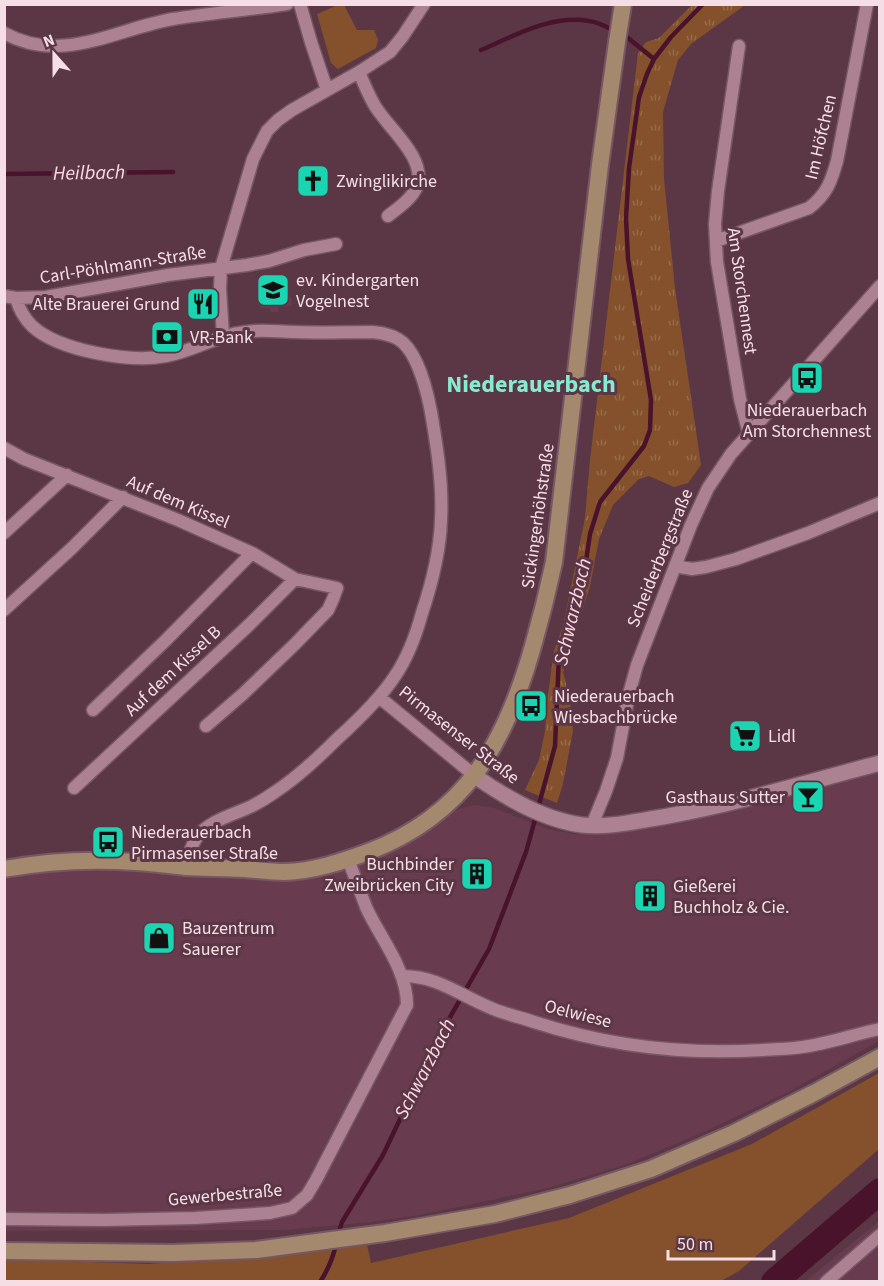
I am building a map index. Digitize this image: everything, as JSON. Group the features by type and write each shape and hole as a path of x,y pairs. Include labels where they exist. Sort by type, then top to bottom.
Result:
{"main road":[{"name":"Sickingerhöhstraße","path":"186,867 285,872 313,869 348,859 394,841 443,809 475,776 492,751 513,707 527,668 554,562 596,200 622,13"},
{"path":"4,868 102,860 186,867"},
{"path":"4,1251 256,1250 385,1233 495,1214 570,1195 651,1168 734,1132 814,1093 879,1057"}],"street":[{"path":"4,33 33,44 51,47 74,46 172,19 286,4"},
{"path":"300,4 327,90"},
{"name":"Carl-Pöhlmann-Straße","path":"10,297 46,297 220,268 253,159 267,131 292,110 390,52 404,36 424,4"},
{"name":"Im Höfchen","path":"716,241 809,208 826,193 837,161 867,4"},
{"name":"Am Storchennest","path":"739,46 714,224 717,262 730,343 749,434"},
{"path":"359,72 375,106 406,146 417,167 417,184 414,190 407,200 388,216"},
{"path":"223,336 220,268 269,261 304,250 336,244"},
{"name":"Scheiderbergstraße","path":"592,825 617,758 637,665 708,488 731,454 879,286"},
{"path":"10,297 32,326 44,335 64,344 113,356 140,358 166,356 223,336 248,331 372,332 386,334 400,340 409,350 428,393 437,451 441,510 439,547 416,633 396,675 379,697"},
{"name":"Auf dem Kissel","path":"4,448 24,459 123,497 252,553 295,579 337,588 328,610 285,654 206,726"},
{"path":"4,533 67,475"},
{"path":"4,610 72,548 123,497"},
{"path":"675,566 692,569 736,559 808,533 879,503"},
{"path":"93,710 252,553"},
{"name":"Auf dem Kissel B","path":"74,788 249,625 295,579"},
{"name":"Pirmasenser Straße","path":"186,867 197,838 208,826 259,802 296,778 379,697 475,776 496,790 519,804 552,817 579,824 631,822 692,811 879,764"},
{"path":"348,859 367,908 402,976"},
{"name":"Oelwiese","path":"402,976 422,977 445,985 502,1012 579,1035 619,1044 711,1052 743,1052 808,1046 879,1029"},
{"name":"Gewerbestraße","path":"4,1219 195,1218 270,1213 292,1208 307,1195 316,1180 407,1005 407,994 402,976"},
{"path":"826,1281 879,1235"}],"shaded area":[{"name":"ev. Kindergarten Vogelnest","path":"287,281 288,297 291,297 292,306 278,307 278,312 271,312 270,308 261,308 259,283"},
{"path":"879,771 879,1041 790,1091 706,1131 630,1163 548,1188 420,1215 285,1230 5,1231 4,877 46,872 121,870 207,875 314,876 336,873 377,859 416,838 456,810 475,805 494,808 547,829 574,834 606,831"},
{"path":"879,1221 879,1281 806,1281"}],"green space":[{"path":"340,4 344,5 357,30 374,30 378,40 376,48 338,69 331,63 317,14"},
{"path":"692,5 745,5 691,44 678,60 663,112 664,179 675,288 701,465 688,483 674,487 649,476 639,479 613,505 599,539 590,586 563,672 570,700 573,731 557,803 525,790 539,760 545,731 554,651 563,626 585,518 638,53 646,42 659,38"},
{"path":"879,1073 879,1149 739,1271 721,1281 5,1282 5,1259 148,1264 324,1251 367,1245 371,1263 569,1218 752,1144"}],"waterway":[{"name":"Schwarzbach","path":"538,808 555,746 559,655 581,595 590,534 600,502 644,446 650,430 651,400 628,259 626,218 629,168 639,97 654,59 671,37 703,4"},
{"name":"Heilbach","path":"481,50 547,23 561,21 592,22 615,31"},
{"name":"Heilbach","path":"623,34 654,59"},
{"name":"Heilbach","path":"4,174 173,172"},
{"name":"Schwarzbach","path":"338,1236 342,1222 383,1155 441,1033 489,949 526,852 536,816"},
{"name":"Schwarzbach","path":"774,1282 880,1191"},
{"name":"Schwarzbach","path":"320,1282 330,1264 336,1244"}],"place":[{"name":"Zwinglikirche","path":"313,181"},
{"name":"ev. Kindergarten Vogelnest","path":"273,290"},
{"name":"Alte Brauerei Grund","path":"203,304"},
{"name":"VR-Bank","path":"167,337"},
{"name":"Niederauerbach Am Storchennest","path":"807,378"},
{"name":"Niederauerbach Wiesbachbrücke","path":"531,706"},
{"name":"Lidl","path":"745,736"},
{"name":"Gasthaus Sutter","path":"808,797"},
{"name":"Niederauerbach Pirmasenser Straße","path":"108,842"},
{"name":"Buchbinder Zweibrücken City","path":"477,874"},
{"name":"Gießerei Buchholz & Cie.","path":"650,896"},
{"name":"Bauzentrum Sauerer","path":"159,938"}],"district":[{"name":"Niederauerbach","path":"531,384"}]}
